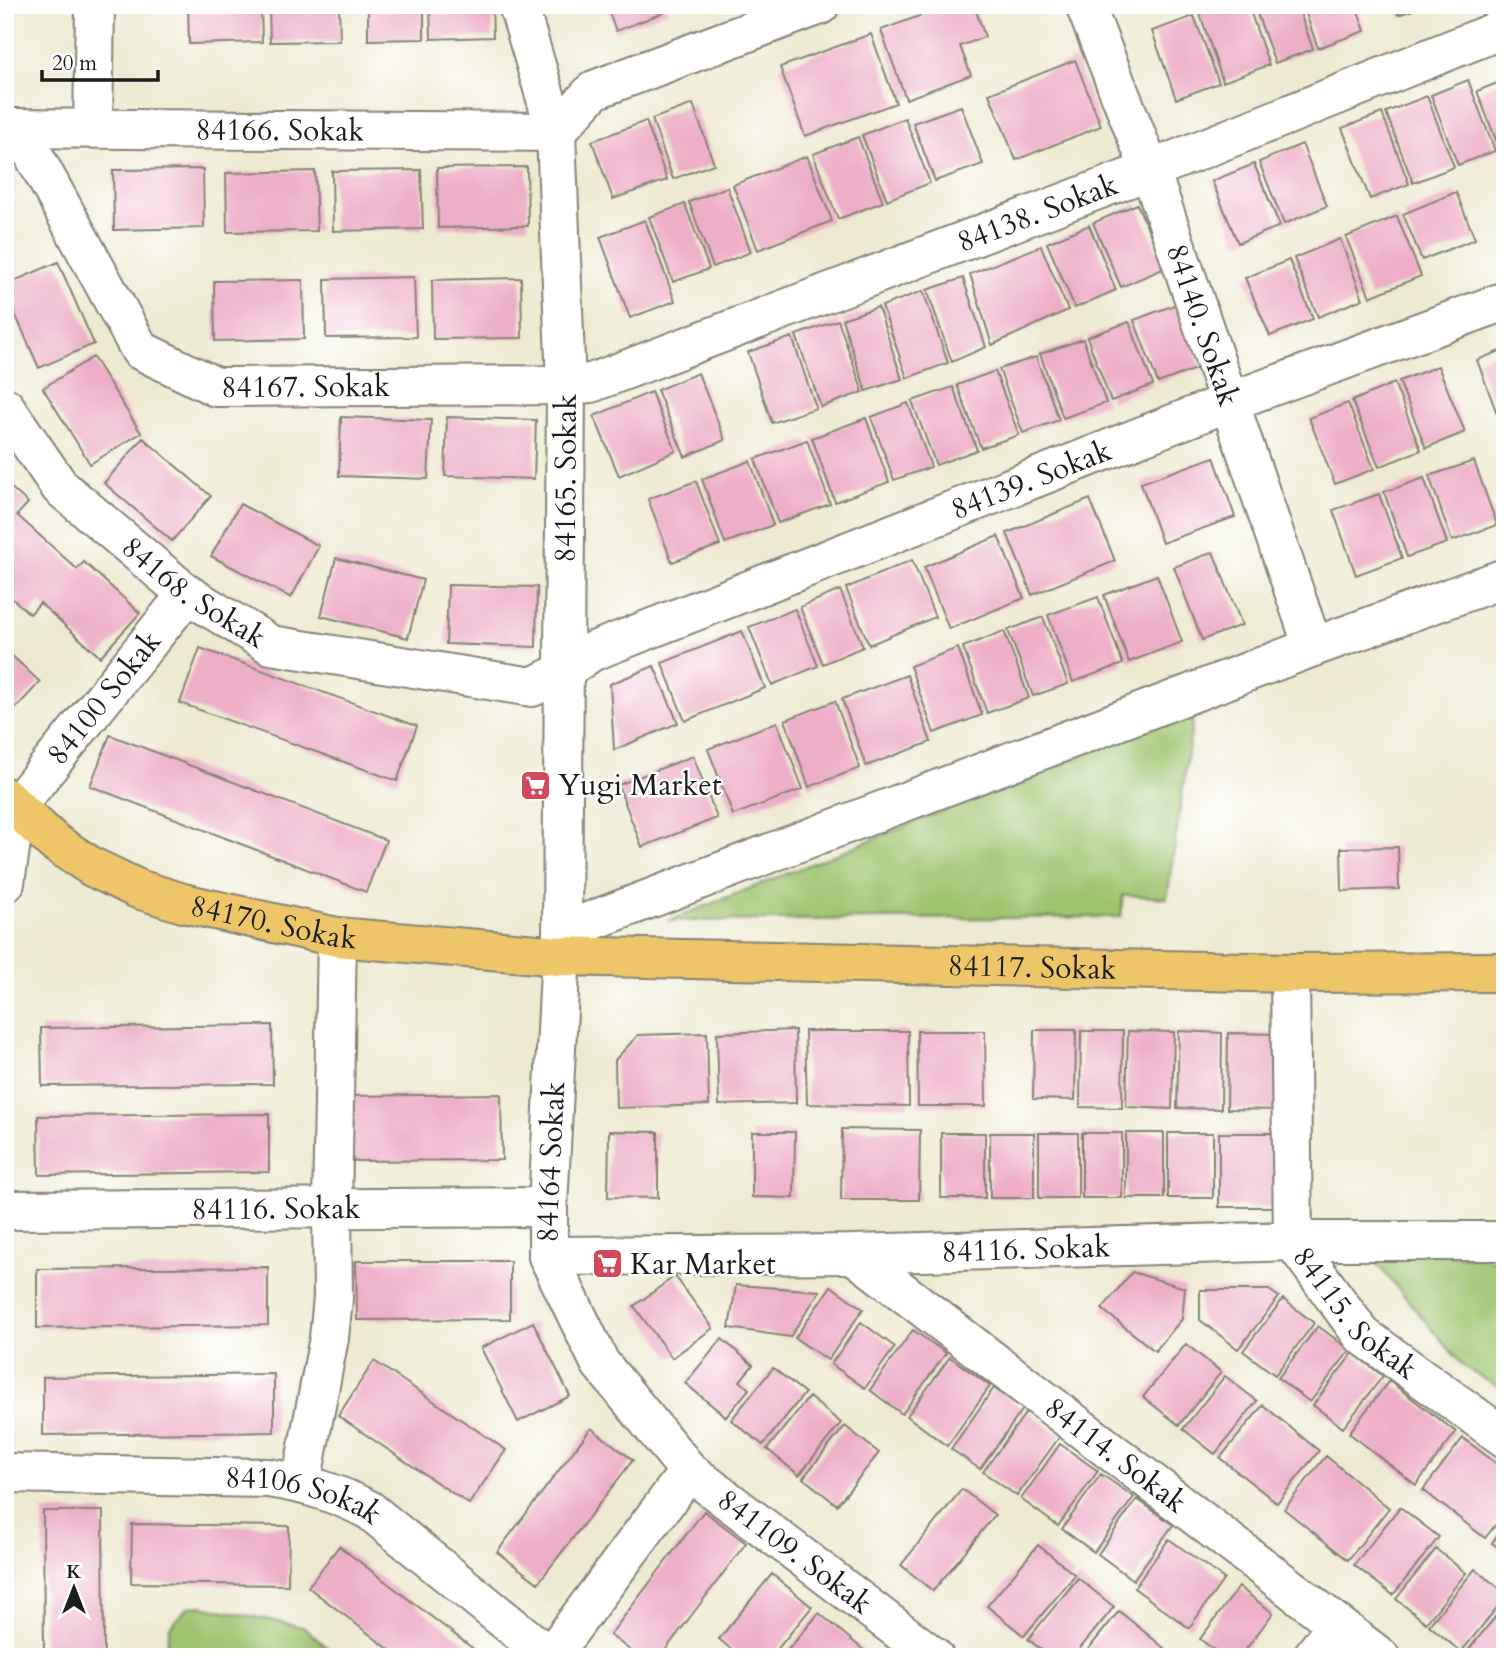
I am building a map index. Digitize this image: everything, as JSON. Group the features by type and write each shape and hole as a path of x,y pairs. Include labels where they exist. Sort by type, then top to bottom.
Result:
{"main road":[{"name":"84170. Sokak","path":"11,802 54,842 92,867 138,889 183,903 337,937 561,944"},
{"name":"84117. Sokak","path":"561,944 1290,973 1505,972"}],"street":[{"path":"93,128 94,5"},
{"name":"84165. Sokak","path":"518,5 556,132 566,385 561,944"},
{"path":"556,132 594,90 820,5"},
{"name":"84140. Sokak","path":"1085,5 1150,170 1313,647"},
{"name":"84138. Sokak","path":"566,385 591,383 1150,170 1505,28"},
{"name":"84166. Sokak","path":"12,128 556,132"},
{"name":"84167. Sokak","path":"12,128 141,350 216,387 566,385"},
{"name":"84139. Sokak","path":"564,671 591,652 1229,402 1505,302"},
{"name":"84168. Sokak","path":"5,407 60,487 187,594 271,645 532,687 564,671"},
{"path":"561,944 1313,647 1505,578"},
{"name":"84100 Sokak","path":"11,802 187,594"},
{"path":"5,883 11,802"},
{"path":"301,1483 329,1338 333,1298 337,937"},
{"name":"84164 Sokak","path":"561,944 548,1256 600,1363 689,1471"},
{"name":"84115. Sokak","path":"1290,973 1293,1241 1362,1335 1505,1438"},
{"name":"84116. Sokak","path":"5,1210 548,1207"},
{"name":"84116. Sokak","path":"548,1256 853,1254 1293,1241 1505,1241"},
{"name":"84114. Sokak","path":"853,1254 1380,1657"},
{"path":"550,1657 689,1471"},
{"name":"841109. Sokak","path":"689,1471 934,1657"},
{"name":"84106 Sokak","path":"5,1473 268,1478 301,1483 335,1493 369,1510 550,1657"},
{"path":"1312,1657 1337,1625"}],"green space":[{"path":"1194,711 1167,898 1123,895 1121,917 668,921"},
{"path":"1361,1245 1505,1261 1505,1391 1464,1367"},
{"path":"202,1606 303,1627 339,1657 164,1657 170,1627 188,1607"}],"building":[{"path":"188,5 261,5 262,42 189,44"},
{"path":"269,5 339,5 340,41 270,42"},
{"path":"368,5 424,5 424,39 368,40"},
{"path":"430,5 492,5 493,37 431,39"},
{"path":"606,5 666,5 668,11 616,31"},
{"path":"949,5 974,5 985,37 960,46 971,75 906,99 881,30"},
{"path":"1225,5 1248,5 1269,65 1223,82 1200,14"},
{"path":"1254,5 1297,5 1313,49 1275,63"},
{"path":"1303,5 1356,5 1365,31 1318,48"},
{"path":"1394,5 1425,5 1425,6 1398,15"},
{"path":"1194,16 1219,83 1176,99 1152,31"},
{"path":"871,34 896,103 805,136 780,67"},
{"path":"1075,60 1101,126 1016,160 989,94"},
{"path":"1468,80 1495,151 1458,165 1431,95"},
{"path":"1505,80 1505,148 1500,150 1477,91"},
{"path":"1427,96 1454,167 1413,183 1386,112"},
{"path":"693,104 714,164 673,179 652,119"},
{"path":"961,106 983,164 935,181 913,123"},
{"path":"1382,113 1409,184 1370,199 1342,128"},
{"path":"905,118 930,183 887,200 862,135"},
{"path":"646,121 667,180 613,199 592,141"},
{"path":"858,137 883,202 838,219 813,154"},
{"path":"1302,144 1327,206 1284,224 1259,162"},
{"path":"807,156 832,221 758,250 733,185"},
{"path":"1254,164 1280,226 1238,243 1212,181"},
{"path":"527,167 528,226 438,228 437,168"},
{"path":"203,169 204,228 114,230 113,170"},
{"path":"421,170 423,229 333,231 332,171"},
{"path":"315,171 317,231 227,232 226,173"},
{"path":"727,187 751,252 713,267 689,202"},
{"path":"1456,192 1475,239 1422,260 1403,214"},
{"path":"685,204 709,269 673,282 649,217"},
{"path":"1137,204 1165,268 1121,287 1093,223"},
{"path":"1397,216 1421,276 1370,297 1346,237"},
{"path":"645,220 675,301 630,318 600,237"},
{"path":"1089,225 1116,290 1075,308 1047,243"},
{"path":"1340,239 1363,299 1318,317 1294,258"},
{"path":"1041,246 1068,310 992,345 970,274"},
{"path":"1289,260 1313,319 1270,336 1245,278"},
{"path":"58,262 94,344 39,368 5,291 5,285"},
{"path":"414,277 416,337 326,338 325,279"},
{"path":"521,278 522,338 433,339 432,280"},
{"path":"963,278 986,347 952,362 927,290"},
{"path":"303,280 304,339 215,341 214,281"},
{"path":"923,291 948,363 907,378 882,306"},
{"path":"1177,304 1201,367 1158,383 1134,320"},
{"path":"878,307 902,379 866,391 842,319"},
{"path":"838,320 863,392 821,407 796,335"},
{"path":"1129,322 1153,385 1111,401 1087,337"},
{"path":"792,337 816,408 772,423 748,352"},
{"path":"1083,339 1106,403 1063,418 1040,354"},
{"path":"1505,349 1505,417 1499,419 1477,360"},
{"path":"93,357 141,433 90,464 43,388"},
{"path":"1036,357 1059,420 1023,433 999,369"},
{"path":"1438,366 1465,432 1426,448 1399,381"},
{"path":"995,371 1019,435 981,448 957,385"},
{"path":"698,373 725,440 685,457 657,390"},
{"path":"1394,383 1421,450 1379,467 1352,401"},
{"path":"953,387 977,450 936,465 912,401"},
{"path":"651,392 676,451 619,476 594,416"},
{"path":"908,403 931,467 894,480 871,417"},
{"path":"1348,403 1374,469 1335,484 1309,418"},
{"path":"341,417 431,420 428,479 339,476"},
{"path":"447,417 536,420 534,479 445,476"},
{"path":"866,418 889,482 835,502 812,438"},
{"path":"143,438 211,496 172,541 104,483"},
{"path":"807,440 830,504 778,523 755,459"},
{"path":"1214,457 1235,517 1162,543 1141,483"},
{"path":"750,461 773,525 725,543 702,479"},
{"path":"1474,461 1497,525 1452,541 1429,476"},
{"path":"1424,478 1447,543 1407,557 1384,492"},
{"path":"696,481 720,545 672,562 648,499"},
{"path":"5,482 28,503 17,515 77,569 84,562 140,613 100,657 40,603 30,614 5,592"},
{"path":"1379,494 1402,558 1356,575 1333,510"},
{"path":"1090,499 1115,561 1032,595 1007,533"},
{"path":"240,504 319,546 291,598 211,556"},
{"path":"998,536 1024,598 949,629 924,567"},
{"path":"1213,552 1242,625 1202,640 1174,567"},
{"path":"336,558 423,580 408,638 321,616"},
{"path":"912,560 935,617 869,645 846,588"},
{"path":"1157,575 1182,642 1129,662 1104,595"},
{"path":"448,585 537,587 536,647 446,644"},
{"path":"840,590 863,647 823,664 800,607"},
{"path":"1098,597 1123,664 1073,682 1048,615"},
{"path":"795,609 818,666 772,685 749,627"},
{"path":"1043,617 1068,684 1033,696 1008,630"},
{"path":"742,631 765,688 685,721 662,663"},
{"path":"1004,631 1029,698 987,713 963,647"},
{"path":"200,648 417,726 397,781 180,703"},
{"path":"958,648 982,715 934,733 910,666"},
{"path":"5,649 40,682 5,720"},
{"path":"654,666 678,723 614,750 610,684"},
{"path":"907,675 931,742 866,766 842,699"},
{"path":"835,701 860,768 809,787 785,720"},
{"path":"777,722 803,789 733,815 708,749"},
{"path":"110,735 386,840 366,892 90,786"},
{"path":"693,756 717,818 642,847 618,785"},
{"path":"1398,847 1399,889 1342,891 1341,848"},
{"path":"272,1025 273,1084 42,1086 41,1028"},
{"path":"795,1030 796,1103 719,1105 717,1033"},
{"path":"1034,1030 1076,1030 1075,1100 1033,1099"},
{"path":"805,1031 908,1031 909,1106 807,1104"},
{"path":"917,1031 985,1031 986,1106 918,1106"},
{"path":"1081,1031 1123,1031 1122,1108 1080,1107"},
{"path":"1128,1031 1174,1032 1172,1109 1126,1107"},
{"path":"1179,1031 1222,1033 1221,1109 1177,1108"},
{"path":"707,1033 709,1105 616,1108 615,1060 638,1035"},
{"path":"1228,1033 1283,1034 1282,1110 1227,1109"},
{"path":"501,1094 502,1160 347,1161 346,1096"},
{"path":"269,1114 269,1172 39,1175 38,1116"},
{"path":"842,1129 920,1130 919,1200 841,1200"},
{"path":"609,1131 658,1132 658,1198 608,1197"},
{"path":"752,1132 795,1132 794,1198 752,1197"},
{"path":"941,1133 985,1133 985,1198 941,1198"},
{"path":"990,1133 1034,1133 1034,1198 990,1198"},
{"path":"1039,1133 1078,1133 1078,1198 1039,1198"},
{"path":"1082,1133 1122,1133 1122,1198 1082,1198"},
{"path":"1126,1133 1164,1133 1164,1198 1126,1198"},
{"path":"1168,1133 1213,1133 1213,1198 1168,1198"},
{"path":"1219,1133 1280,1133 1280,1207 1219,1207"},
{"path":"356,1261 510,1261 510,1319 357,1320"},
{"path":"268,1267 268,1325 37,1328 37,1269"},
{"path":"1132,1272 1185,1288 1182,1319 1155,1351 1102,1309"},
{"path":"675,1276 713,1328 672,1358 634,1306"},
{"path":"736,1285 820,1291 790,1337 729,1328"},
{"path":"831,1286 863,1309 828,1360 795,1338"},
{"path":"1200,1290 1269,1290 1279,1297 1238,1349 1200,1320"},
{"path":"1283,1299 1314,1323 1275,1375 1243,1351"},
{"path":"533,1322 570,1396 518,1422 481,1348"},
{"path":"861,1322 895,1347 865,1388 831,1364"},
{"path":"1318,1326 1350,1350 1310,1402 1278,1378"},
{"path":"913,1330 946,1353 902,1414 870,1390"},
{"path":"722,1339 753,1365 740,1381 749,1389 726,1417 685,1383"},
{"path":"1186,1344 1221,1372 1179,1425 1143,1397"},
{"path":"1353,1353 1383,1376 1343,1428 1313,1405"},
{"path":"950,1357 990,1386 947,1446 907,1416"},
{"path":"374,1361 506,1450 469,1504 338,1416"},
{"path":"773,1368 805,1393 763,1445 731,1420"},
{"path":"274,1374 274,1432 43,1435 43,1377"},
{"path":"1225,1376 1257,1401 1215,1454 1183,1429"},
{"path":"1389,1381 1456,1432 1416,1485 1349,1433"},
{"path":"994,1388 1023,1409 980,1469 951,1449"},
{"path":"809,1397 841,1423 799,1475 767,1449"},
{"path":"1263,1405 1319,1451 1277,1503 1220,1458"},
{"path":"1027,1411 1060,1436 1017,1496 983,1472"},
{"path":"845,1426 879,1453 837,1505 803,1478"},
{"path":"591,1428 633,1460 538,1583 497,1552"},
{"path":"1463,1438 1505,1470 1505,1513 1485,1538 1423,1490"},
{"path":"1060,1444 1098,1471 1058,1526 1021,1499"},
{"path":"1326,1456 1389,1508 1348,1560 1284,1509"},
{"path":"1101,1474 1134,1497 1094,1552 1062,1529"},
{"path":"962,1489 995,1515 933,1591 901,1565"},
{"path":"1137,1499 1173,1525 1133,1580 1098,1554"},
{"path":"1400,1507 1439,1537 1393,1595 1354,1565"},
{"path":"43,1511 103,1511 104,1657 44,1657"},
{"path":"704,1511 746,1543 660,1657 639,1657 610,1635"},
{"path":"132,1524 289,1526 288,1585 131,1583"},
{"path":"1505,1525 1505,1552 1492,1543"},
{"path":"1169,1539 1224,1579 1189,1628 1134,1588"},
{"path":"1038,1545 1075,1575 1024,1636 987,1606"},
{"path":"339,1546 484,1657 399,1657 308,1587"},
{"path":"1436,1549 1466,1573 1426,1623 1396,1599"},
{"path":"1475,1569 1505,1593 1505,1598 1461,1652 1429,1625"},
{"path":"772,1574 812,1607 771,1657 740,1657 719,1639"},
{"path":"1078,1578 1114,1607 1073,1657 1050,1657 1028,1639"},
{"path":"1239,1587 1273,1613 1240,1657 1223,1657 1200,1639"},
{"path":"1505,1605 1505,1657 1468,1657 1465,1654"},
{"path":"1119,1611 1175,1657 1082,1657"},
{"path":"819,1613 872,1657 782,1657"}],"place":[{"name":"Yugi Market","path":"535,785"},
{"name":"Kar Market","path":"607,1264"}]}
